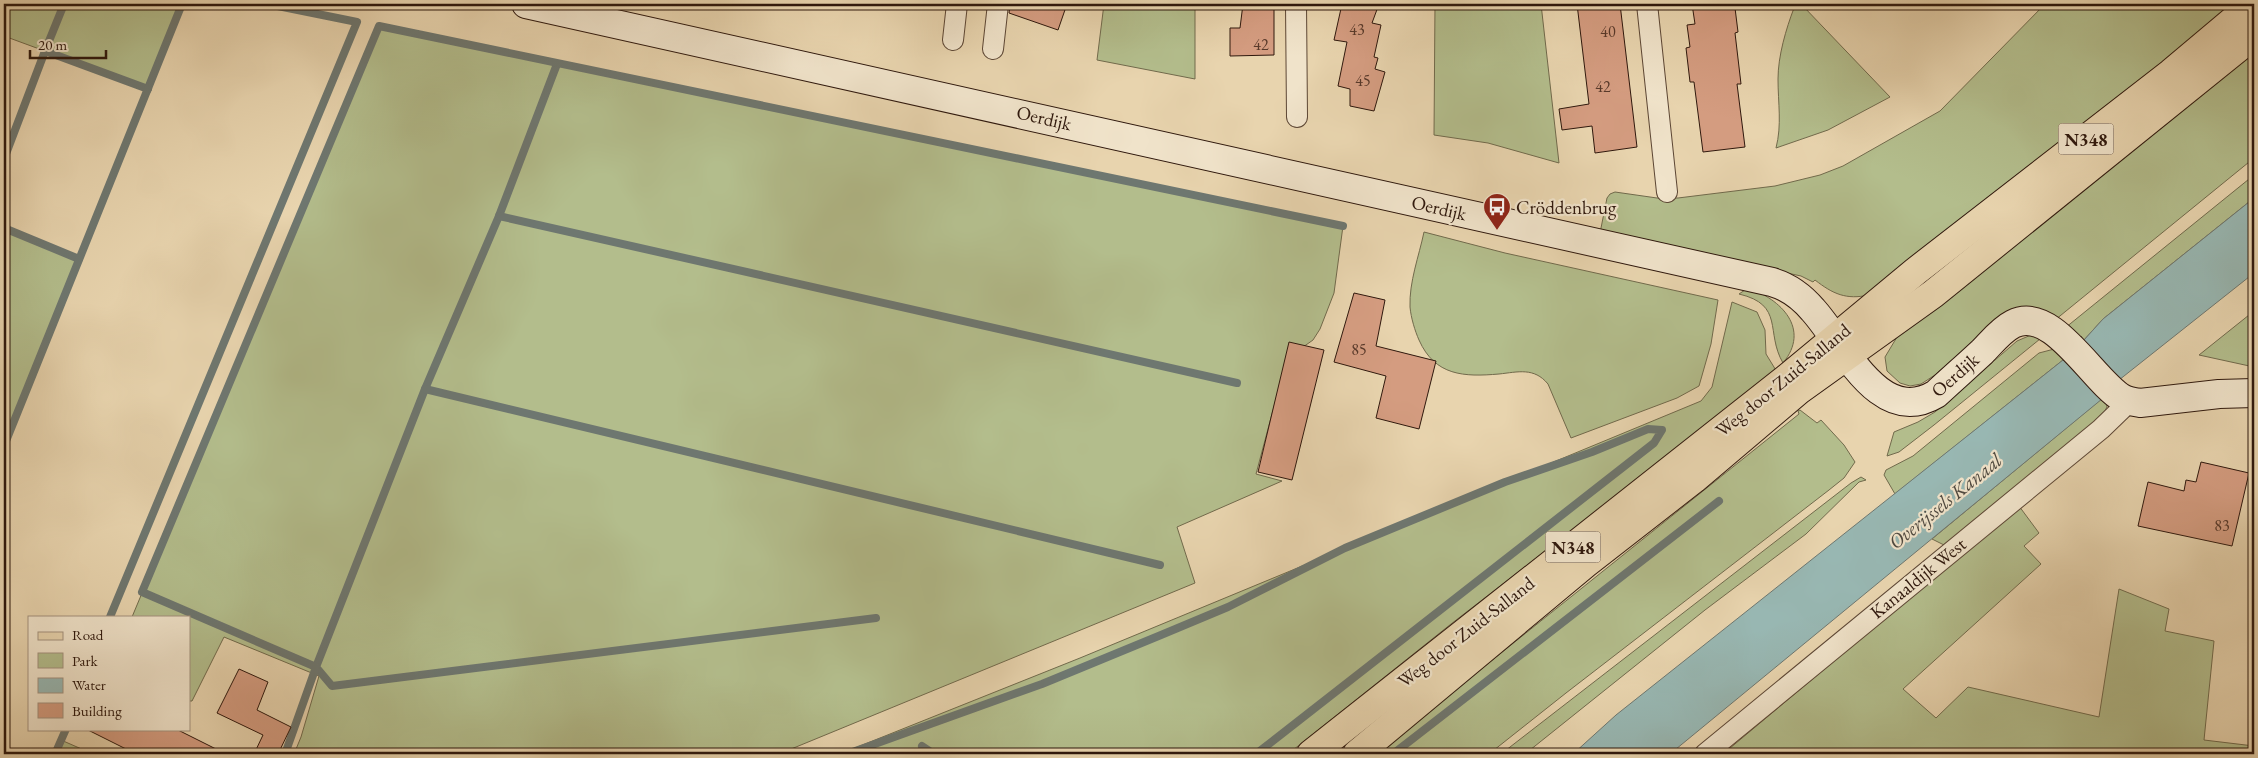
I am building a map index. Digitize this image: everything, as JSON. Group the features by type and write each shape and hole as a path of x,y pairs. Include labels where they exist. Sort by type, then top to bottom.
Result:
{"main road":[{"name":"Weg door Zuid-Salland","path":"1357,754 1586,564 1694,479 1799,390 1916,271 2171,73 2253,4"},
{"name":"Weg door Zuid-Salland","path":"1311,754 1841,347 1933,294 2254,35"}],"street":[{"name":"Oerdijk","path":"526,4 1786,286 1814,310 1841,347 1887,397 1914,402 1925,401 1936,394 2013,324 2027,322 2044,326 2054,331 2120,395"},
{"path":"953,40 957,4"},
{"path":"993,48 998,4"},
{"path":"1296,4 1297,117"},
{"path":"1647,4 1666,192"},
{"path":"2120,395 2140,403 2219,394 2254,393"},
{"name":"Kanaaldijk West","path":"1705,754 2101,429 2120,395"}],"green space":[{"path":"4,4 182,4 148,89 4,36"},
{"path":"1104,4 1195,4 1195,79 1097,60"},
{"path":"1435,4 1541,4 1559,163 1488,143 1434,135"},
{"path":"2045,4 2237,4 1869,295 1853,297 1840,295 1815,280 1813,282 1801,276 1600,233 1607,198 1615,192 1657,198 1678,198 1775,186 1820,175 1843,166 1940,111"},
{"path":"1802,5 1890,97 1828,130 1776,148 1779,131 1778,70 1781,52 1794,8"},
{"path":"379,26 671,85 1343,226 1334,293 1320,329 1313,340 1296,352 1284,369 1256,474 1282,481 1177,527 1195,583 779,754 294,754 319,676 224,637 192,701 190,701 190,616 132,616"},
{"path":"2254,48 2254,158 2055,320 1986,330 1935,375 1921,384 1910,386 1900,383 1887,371 1885,357 1897,337 1947,293"},
{"path":"2254,175 2254,198 2103,319 2084,340 2081,336 2084,348 2065,328"},
{"path":"4,228 79,259 4,446"},
{"path":"1424,232 1505,253 1718,300 1711,344 1699,386 1677,398 1571,438 1548,384 1537,375 1519,372 1474,375 1452,372 1442,367 1433,361 1419,340 1410,307 1413,279"},
{"path":"1748,288 1760,293 1781,308 1793,327 1794,338 1791,350 1783,363 1778,352 1772,321 1768,312 1763,305 1739,294"},
{"path":"1732,302 1757,312 1765,330 1766,354 1777,372 1451,624 1288,754 840,754 1080,658 1701,401 1712,387"},
{"path":"2254,311 2254,367 2199,355"},
{"path":"2031,335 2040,339 1899,452 1887,456 1894,432 1918,422 1935,412 2017,341"},
{"path":"2058,348 2071,361 2063,360 1895,494 1884,475 1886,470 1913,456 2039,353"},
{"path":"2105,396 2107,407 2101,418 1944,545 1932,539"},
{"path":"1800,410 1817,423 1821,420 1844,445 1855,462 1844,478 1489,754 1375,754 1799,414 1798,411"},
{"path":"1861,477 1866,480 1859,482 1806,534 1705,610 1525,754 1501,754 1851,483"},
{"path":"2019,506 2039,533 2024,546 2041,564 1903,689 1936,718 1968,687 2099,717 2119,589 2169,609 2165,631 2214,641 2204,740 2254,746 2254,754 1723,754"},
{"path":"61,740 93,754 55,754"}],"water":[{"name":"Overijssels Kanaal","path":"2254,198 2254,273 2119,380 2102,399 1670,754 1573,754 1616,715 2063,360 2074,363 2086,351 2084,340 2103,319"}],"building":[{"path":"1010,4 1067,4 1058,30 1009,13"},
{"path":"1243,4 1274,4 1274,55 1230,56 1230,28 1240,28"},
{"path":"1342,4 1379,4 1372,23 1381,25 1374,57 1378,58 1375,69 1385,72 1374,111 1350,106 1350,89 1338,86 1347,42 1334,40"},
{"path":"1577,4 1620,4 1637,147 1595,153 1592,126 1562,130 1559,109 1589,104"},
{"path":"1692,4 1734,4 1738,32 1735,33 1741,84 1737,84 1745,147 1703,152 1694,82 1690,82 1686,48 1690,47 1687,25 1695,24"},
{"path":"1354,293 1385,300 1376,346 1436,361 1419,429 1376,418 1386,376 1334,362"},
{"path":"1289,342 1324,350 1292,480 1258,472"},
{"path":"2201,462 2249,473 2232,546 2138,526 2148,482 2184,491 2186,480 2196,482"},
{"path":"239,669 268,682 257,710 291,727 278,754 254,754 263,735 217,713"},
{"path":"88,730 178,730 226,754 136,754"}],"waterway":[{"path":"64,4 45,51 148,89"},
{"path":"4,446 182,4"},
{"path":"110,616 357,22 268,4"},
{"path":"285,754 316,667 142,592 379,26 1343,226"},
{"path":"4,159 45,51"},
{"path":"557,64 499,216 425,389 316,667 332,686 876,618"},
{"path":"499,216 1237,383"},
{"path":"4,228 79,259"},
{"path":"425,389 1160,565"},
{"path":"847,754 1042,684 1161,635 1228,607 1345,548 1505,482 1592,452 1648,429 1662,430 1654,443 1256,754"},
{"path":"1393,754 1719,501"},
{"path":"55,754 66,730"},
{"path":"922,746 934,754"}],"place":[{"name":"Cröddenbrug","path":"1497,231"}]}
